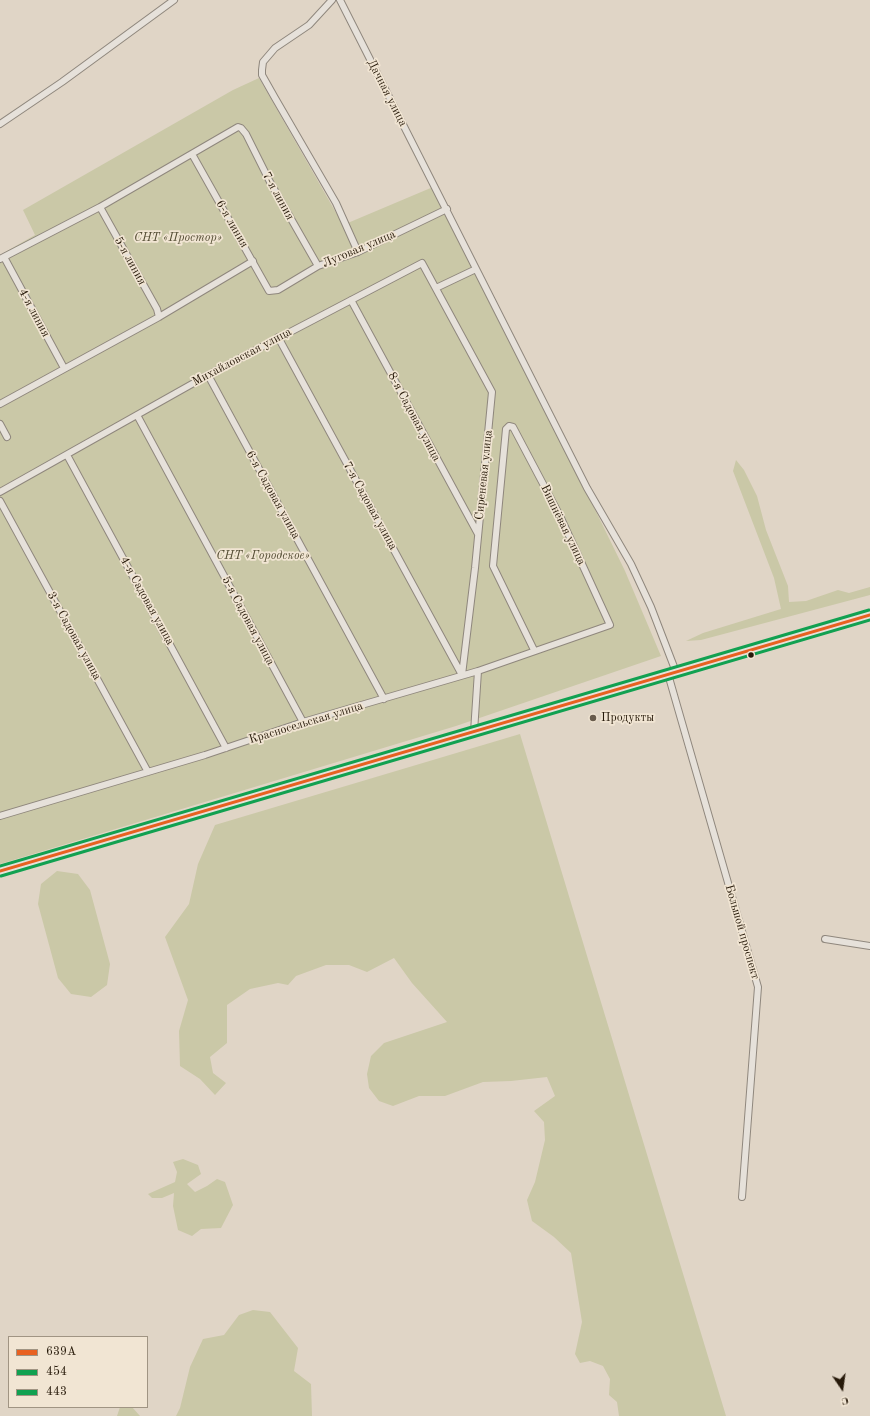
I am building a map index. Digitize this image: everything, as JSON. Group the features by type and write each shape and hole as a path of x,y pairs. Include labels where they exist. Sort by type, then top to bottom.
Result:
{"main road":[{"path":"0,872 870,615"}],"street":[{"path":"0,124 62,82 174,0"},
{"path":"332,0 309,25 275,48 263,62 262,70 268,86 336,203 358,252"},
{"name":"Дачная улица","path":"340,0 476,269"},
{"name":"7-я линия","path":"192,154 238,128 241,128 246,134 270,182 318,266"},
{"path":"2,258 100,207 192,154"},
{"name":"6-я линия","path":"192,154 269,291 274,291"},
{"name":"5-я линия","path":"100,207 157,309 159,317"},
{"name":"Луговая улица","path":"274,291 318,266 358,252 447,209"},
{"name":"4-я линия","path":"2,258 64,368"},
{"path":"0,404 159,317 253,261"},
{"name":"Михайловская улица","path":"0,492 278,337 422,264 436,288"},
{"path":"436,288 476,269"},
{"name":"Большой проспект","path":"476,269 587,488 631,564 651,607 672,673 758,987 742,1197"},
{"name":"Сиреневая улица","path":"436,288 492,392 462,675"},
{"name":"8-я Садовая улица","path":"351,300 478,535"},
{"name":"7-я Садовая улица","path":"278,337 462,675"},
{"name":"6-я Садовая улица","path":"208,375 384,699"},
{"name":"5-я Садовая улица","path":"137,415 303,722"},
{"path":"0,424 7,437"},
{"name":"Вишнёвая улица","path":"534,650 493,566 506,429 510,426 514,427 560,516 610,625"},
{"name":"4-я Садовая улица","path":"67,455 226,748"},
{"name":"3-я Садовая улица","path":"0,501 148,772"},
{"name":"Красносельская улица","path":"0,816 226,748 303,722 478,671 534,650 610,625"},
{"path":"474,732 478,671"},
{"path":"825,939 870,946"}],"green space":[{"name":"СНТ «Городское»","path":"259,78 343,225 433,187 545,407 625,571 661,656 456,726 0,864 0,255 35,235 23,210 233,90"},
{"path":"736,460 744,470 757,496 766,530 788,586 789,602 806,601 838,590 849,593 870,587 870,595 701,640 686,641 703,633 781,609 774,578 733,471"},
{"path":"520,734 726,1416 619,1416 617,1402 609,1395 610,1379 603,1366 590,1361 580,1363 575,1354 582,1322 571,1253 554,1237 532,1221 527,1200 535,1182 545,1140 544,1122 534,1111 555,1096 547,1077 483,1082 445,1096 419,1096 393,1106 379,1101 369,1088 367,1074 371,1056 384,1043 447,1022 412,983 394,958 367,972 349,965 326,965 296,976 288,985 278,983 250,989 227,1005 227,1043 210,1057 213,1073 226,1083 215,1095 200,1079 180,1066 179,1031 188,1000 165,937 189,904 198,864 215,825"},
{"path":"57,871 78,874 90,890 110,964 107,985 91,997 71,994 58,978 38,904 41,884"},
{"path":"183,1159 198,1165 201,1174 187,1184 195,1192 217,1179 225,1182 233,1205 221,1228 201,1229 192,1236 178,1230 173,1206 174,1193 162,1198 152,1198 148,1194 175,1182 177,1172 173,1162"},
{"path":"253,1310 270,1312 298,1348 294,1371 311,1384 312,1416 176,1416 180,1408 190,1367 203,1339 224,1335 239,1315"},
{"path":"120,1408 133,1408 140,1416 117,1416"}],"transit line":[{"name":"443","path":"0,866 869,610"},
{"name":"639А","path":"0,871 870,615"},
{"name":"454","path":"1,876 870,620"}],"place":[{"name":"Продукты","path":"593,718"}],"park label":[{"name":"СНТ «Простор»","path":"178,238"}]}
